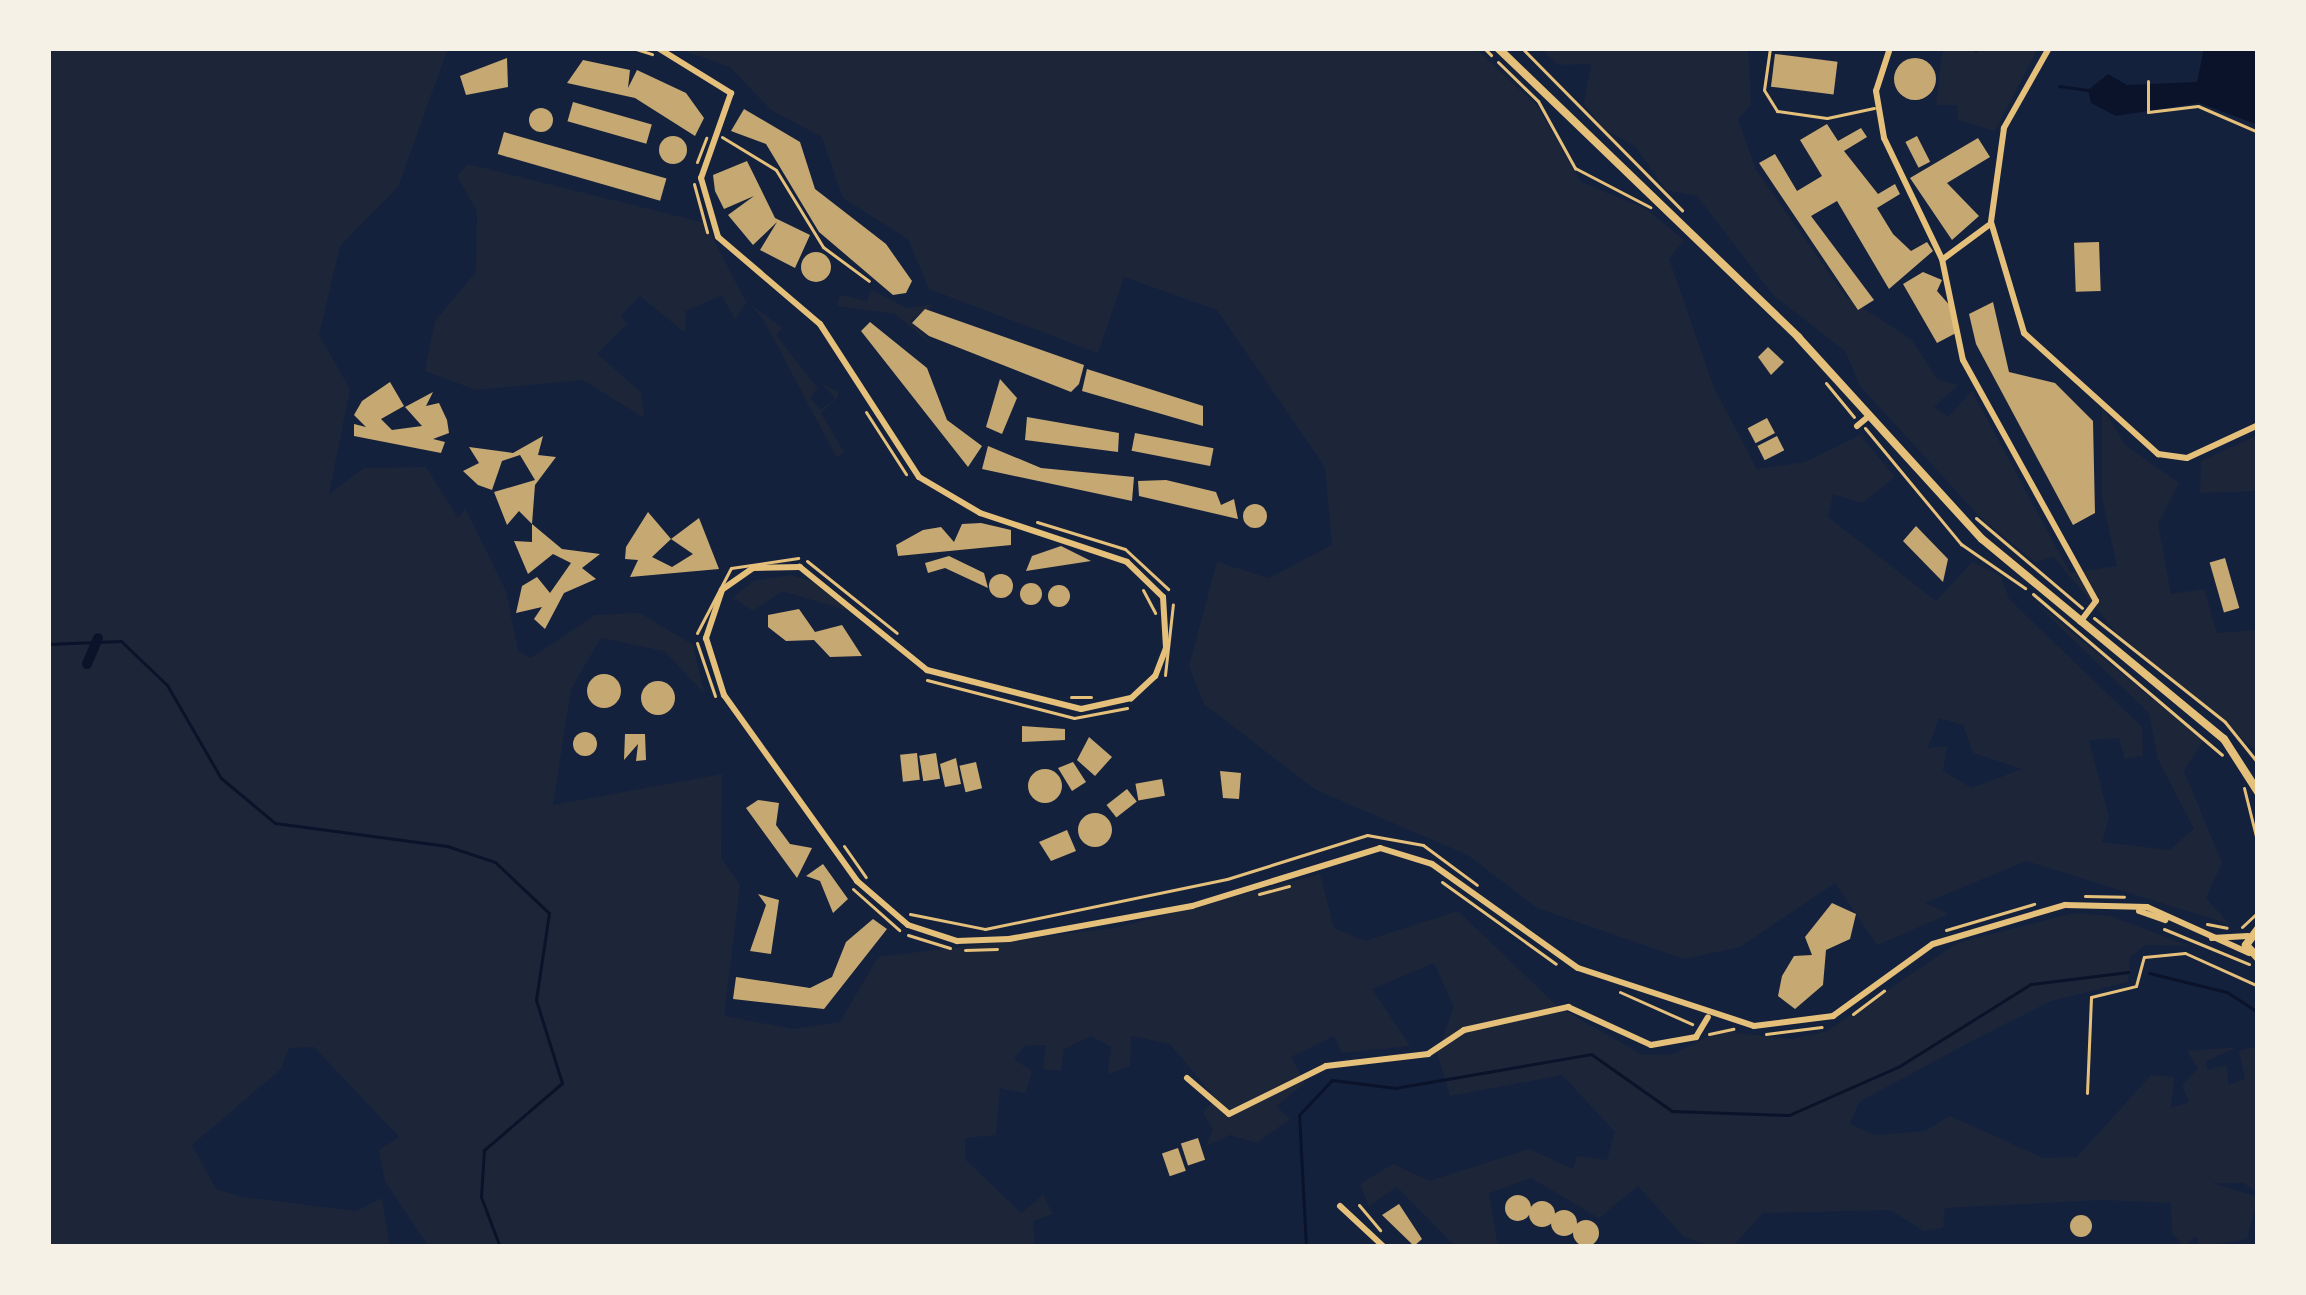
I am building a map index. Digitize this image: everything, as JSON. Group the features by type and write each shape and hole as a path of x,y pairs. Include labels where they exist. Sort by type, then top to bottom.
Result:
{"main road":[{"path":"1498,48 1869,416 1938,496 2080,622 2224,739 2258,793"},
{"path":"2253,958 2248,936 2255,925"}],"street":[{"path":"658,48 731,93 701,178 718,237 820,324 919,477 980,513 1116,556 1162,597 1166,648 1155,676 1131,698 1081,709 927,670 800,567 763,566 722,590 707,627 717,680 875,902 932,936 995,941 1192,906 1344,854 1396,850 1578,968 1708,1017 1810,1022 1860,1003 1965,931 2065,905 2136,908 2253,958"},
{"path":"1890,48 1876,108 1942,259 1963,360 2096,601 2080,622"},
{"path":"2050,48 2004,128 1990,222 1995,256 2035,346 2149,449 2187,458 2258,425"},
{"path":"1942,259 1973,246 1990,222"},
{"path":"1973,246 1995,256"},
{"path":"1857,427 1869,416"},
{"path":"2212,938 2248,936"},
{"path":"1187,1078 1229,1114 1326,1066 1428,1054 1464,1030 1568,1007 1651,1045 1696,1037 1708,1017"},
{"path":"1340,1206 1387,1247"},
{"path":"2103,1247 2150,1247"}],"lane":[{"path":"1770,48 1764,90 1777,111 1827,118 1876,108"},
{"path":"721,136 776,170 832,254 869,281"},
{"path":"2087,1094 2091,997 2136,986 2144,957 2185,953 2258,986"}],"path":[{"path":"597,48 632,48 669,63"},
{"path":"1522,48 1682,210"},
{"path":"2148,82 2148,110 2198,106 2258,132"},
{"path":"712,127 694,188 713,243"},
{"path":"707,172 721,136"},
{"path":"706,182 717,224"},
{"path":"864,409 912,481"},
{"path":"1963,505 2225,722 2258,763"},
{"path":"1030,520 1096,537 1156,570 1176,635 1160,683"},
{"path":"1023,530 1093,553"},
{"path":"722,708 697,630 718,580 743,560 810,562 906,642"},
{"path":"745,579 802,574 884,641"},
{"path":"1135,580 1154,611 1152,662"},
{"path":"713,640 734,587"},
{"path":"716,657 722,677"},
{"path":"909,666 954,692 1049,714 1096,718 1132,706"},
{"path":"960,674 1001,685"},
{"path":"1062,697 1102,696"},
{"path":"898,908 985,929 1227,879 1367,835 1423,845 1483,890"},
{"path":"838,840 869,881"},
{"path":"1423,868 1575,974"},
{"path":"1244,900 1294,881"},
{"path":"847,882 920,940 1004,948"},
{"path":"2077,897 2133,898"},
{"path":"1928,937 2057,899"},
{"path":"2190,919 2255,925 2258,912"},
{"path":"1955,941 2037,917"},
{"path":"1516,918 1550,943"},
{"path":"2150,922 2253,958"},
{"path":"1842,1004 1885,973"},
{"path":"1756,1034 1823,1026 1894,983"},
{"path":"1612,988 1691,1021"},
{"path":"1766,1021 1811,1015"},
{"path":"1698,1042 1720,1027 1738,1030"},
{"path":"1359,1205 1387,1247"}],"shaded area":[{"path":"48,48 448,48 398,187 340,246 319,335 350,389 329,494 364,468 426,467 458,518 465,508 506,591 518,651 531,658 595,615 640,613 693,645 704,693 664,651 601,638 571,689 553,805 722,774 721,858 740,885 724,1016 794,1029 840,1022 878,957 1115,928 1320,874 1334,928 1365,941 1458,911 1558,1007 1643,1055 1673,1054 1720,1031 1792,1039 1827,1031 1957,943 2074,913 2110,916 2258,972 2189,946 2145,945 2130,957 2128,982 2051,1001 1968,1043 1859,1102 1850,1124 1876,1135 1925,1131 1950,1116 2043,1158 2077,1157 2151,1075 2174,1077 2171,1108 2189,1102 2182,1085 2198,1069 2187,1051 2238,1047 2206,1061 2207,1070 2227,1065 2228,1085 2245,1079 2239,1051 2258,1046 2258,1192 2243,1183 2212,1183 2258,1197 2247,1239 2202,1247 2195,1236 2185,1246 2172,1234 2171,1203 2103,1200 1945,1208 1943,1228 1924,1231 1890,1210 1763,1213 1732,1247 1715,1247 1684,1237 1638,1186 1599,1218 1531,1178 1489,1193 1498,1247 1456,1247 1397,1187 1369,1206 1360,1184 1393,1164 1429,1181 1529,1149 1573,1169 1577,1156 1607,1160 1615,1132 1562,1075 1450,1096 1437,1053 1454,1007 1434,963 1372,989 1410,1046 1342,1053 1334,1036 1291,1057 1305,1083 1276,1106 1290,1119 1257,1143 1230,1135 1206,1146 1213,1130 1203,1112 1216,1099 1170,1044 1131,1036 1130,1066 1108,1074 1111,1047 1091,1036 1064,1049 1061,1071 1043,1069 1046,1045 1024,1046 1014,1059 1032,1071 1026,1093 1000,1088 996,1135 965,1138 965,1159 1021,1213 1043,1195 1053,1214 1033,1221 1035,1247 429,1247 385,1181 379,1150 399,1137 314,1047 289,1048 281,1069 192,1145 216,1189 243,1197 356,1211 382,1198 390,1247 48,1247"},
{"path":"676,48 1475,48 1537,106 1581,182 1646,209 1684,240 1669,259 1714,388 1757,469 1805,462 1860,435 1895,477 1862,503 1833,494 1828,517 1936,601 1972,562 2001,576 2009,599 2142,727 2143,756 2125,759 2119,738 2089,740 2109,818 2102,842 2169,850 2194,829 2158,759 2149,713 2028,596 2203,741 2184,771 2222,863 2206,898 2229,924 2026,861 1925,903 1949,914 1877,945 1835,883 1740,947 1684,959 1537,908 1468,855 1316,790 1204,704 1189,666 1217,562 1269,578 1332,545 1325,467 1217,310 1124,277 1098,353 929,289 908,239 843,198 822,137 771,110 730,67","holes":["1939,718 1963,725 1973,753 2022,769 1972,788 1943,771 1947,746 1928,748"]},
{"path":"1540,48 1748,48 1751,105 1738,119 1756,170 1846,297 1911,339 1938,380 1958,385 1934,407 1948,417 1972,391 2070,573 2117,566 2102,498 2102,406 2125,445 2179,483 2158,524 2171,594 2204,589 2217,633 2258,630 2258,752 2116,632 2054,557 2035,562 1978,515 1860,386 1845,351 1774,296 1697,196 1666,190 1636,147 1603,128 1584,104 1591,64 1558,65"},
{"path":"1943,48 2038,48 1995,131 1958,120 1957,105 1936,105"},
{"path":"2204,48 2258,48 2258,125 2199,103 2116,116 2091,103 2088,90 2108,74 2127,85 2197,82"},
{"path":"468,164 705,223 747,301 735,320 722,295 686,311 685,333 640,296 621,315 627,324 597,354 641,392 644,418 583,380 476,390 425,371 435,321 476,272 477,211 457,176"},
{"path":"871,290 907,308 935,304 910,321 938,350 895,314 837,306 840,295 867,301"},
{"path":"748,303 782,328 776,335 818,389 810,398 821,410 835,398 823,385 838,391 838,397 821,413 844,452 837,458 763,319"},
{"path":"2258,435 2258,491 2200,493 2201,461"},
{"path":"791,575 826,586 853,612 782,591 753,611 733,598 753,581"}],"building":[{"path":"1775,54 1838,62 1834,94 1771,87"},
{"path":"507,58 508,87 466,95 460,76"},
{"path":"1915,58 1930,64 1936,79 1930,94 1915,100 1900,94 1894,79 1900,64"},
{"path":"583,60 630,70 628,88 637,70 686,93 704,118 695,136 635,98 567,83"},
{"path":"573,102 652,125 646,144 567,121"},
{"path":"541,108 553,120 541,132 529,120"},
{"path":"744,109 800,142 815,189 886,244 912,281 906,293 893,295 819,232 766,144 731,131"},
{"path":"1827,124 1838,141 1861,128 1867,137 1844,151 1878,194 1895,184 1900,194 1877,208 1911,251 1927,242 1933,251 1889,289 1837,201 1811,216 1874,300 1858,310 1759,163 1775,154 1797,191 1822,176 1800,140"},
{"path":"504,132 666,179 660,201 498,154"},
{"path":"673,136 683,140 687,150 683,160 673,164 663,160 659,150 663,140"},
{"path":"1917,136 1930,162 1919,168 1905,142"},
{"path":"1978,138 1990,157 1947,183 1979,216 1952,240 1910,178"},
{"path":"747,161 775,218 810,235 795,268 760,250 777,222 753,245 728,215 754,196 724,209 715,191 713,175"},
{"path":"2099,242 2101,291 2076,292 2074,243"},
{"path":"816,252 827,256 831,267 827,278 816,282 805,278 801,267 805,256"},
{"path":"1923,272 1942,280 1937,291 1953,309 1956,333 1937,343 1903,284"},
{"path":"1993,302 2009,372 2055,383 2093,421 2095,513 2073,525 1976,344 1969,314"},
{"path":"925,309 1084,365 1079,384 1071,392 929,336 912,323"},
{"path":"870,322 927,368 947,420 982,446 968,467 861,331"},
{"path":"1768,347 1784,362 1771,375 1758,357"},
{"path":"1087,369 1203,406 1203,426 1082,391"},
{"path":"1000,379 1017,398 1002,434 986,427"},
{"path":"390,382 404,406 381,419 392,430 422,426 405,407 433,392 426,406 439,403 449,433 433,439 445,442 441,453 354,436 354,424 366,427 354,415 362,401"},
{"path":"1027,417 1119,433 1118,452 1025,440"},
{"path":"1767,418 1775,433 1756,443 1748,428"},
{"path":"1135,433 1214,448 1210,466 1132,451"},
{"path":"543,436 538,455 556,457 535,485 532,524 519,511 507,525 494,492 535,480 520,455 502,461 492,490 478,485 463,471 479,463 469,447 513,453"},
{"path":"1777,436 1784,450 1765,460 1757,446"},
{"path":"988,446 1041,468 1134,477 1132,501 982,469"},
{"path":"1166,480 1216,492 1221,505 1234,499 1238,519 1139,496 1138,481"},
{"path":"1255,504 1267,516 1255,528 1243,516"},
{"path":"648,512 671,539 699,518 719,569 630,577 638,560 625,559 626,547","holes":["671,539 693,554 672,567 652,557"]},
{"path":"532,524 562,549 600,554 582,568 596,579 564,593 545,629 534,619 542,607 516,613 522,586 537,577 550,593 571,563 553,554 528,574 514,541 532,542"},
{"path":"962,524 1011,530 1011,545 898,556 896,545 923,530 941,527 954,542"},
{"path":"1916,526 1948,559 1943,582 1903,541"},
{"path":"1061,546 1091,561 1026,571 1032,556"},
{"path":"949,556 984,573 988,588 945,568 928,573 925,563"},
{"path":"2225,558 2239,608 2224,612 2210,562"},
{"path":"1001,574 1013,586 1001,598 989,586"},
{"path":"1031,583 1042,594 1031,605 1020,594"},
{"path":"1059,585 1070,596 1059,607 1048,596"},
{"path":"799,609 815,632 842,625 862,656 830,657 814,640 786,641 768,627 768,615"},
{"path":"604,674 616,679 621,691 616,703 604,708 592,703 587,691 592,679"},
{"path":"658,681 670,686 675,698 670,710 658,715 646,710 641,698 646,686"},
{"path":"1022,726 1065,729 1065,740 1022,742"},
{"path":"585,732 597,744 585,756 573,744"},
{"path":"625,734 645,734 646,760 636,761 638,744 624,760"},
{"path":"1089,737 1112,757 1095,776 1077,760"},
{"path":"917,753 920,780 903,782 900,755"},
{"path":"936,753 940,779 923,781 919,756"},
{"path":"956,758 961,784 945,787 940,764"},
{"path":"976,762 982,788 966,792 959,766"},
{"path":"1073,762 1086,782 1072,791 1058,768"},
{"path":"1045,769 1057,774 1062,786 1057,798 1045,803 1033,798 1028,786 1033,774"},
{"path":"1220,771 1241,773 1239,799 1223,798"},
{"path":"1162,779 1165,796 1138,800 1135,784"},
{"path":"1127,789 1137,802 1116,818 1107,805"},
{"path":"758,800 779,803 776,825 790,844 812,848 797,878 746,808"},
{"path":"1095,813 1107,818 1112,830 1107,842 1095,847 1083,842 1078,830 1083,818"},
{"path":"1067,830 1076,851 1051,861 1039,842"},
{"path":"823,864 848,899 833,913 820,881 806,876"},
{"path":"758,894 779,900 771,954 750,951 766,905"},
{"path":"1832,903 1856,914 1850,939 1826,950 1823,985 1795,1009 1778,996 1782,976 1794,956 1812,955 1805,937"},
{"path":"873,919 887,929 824,1009 733,999 736,977 810,988 832,977 846,942"},
{"path":"1198,1138 1205,1160 1188,1165 1181,1144"},
{"path":"1178,1148 1186,1171 1170,1176 1162,1154"},
{"path":"1518,1195 1531,1208 1518,1221 1505,1208"},
{"path":"1542,1201 1555,1214 1542,1227 1529,1214"},
{"path":"1399,1204 1422,1239 1414,1246 1382,1215"},
{"path":"1564,1210 1577,1223 1564,1236 1551,1223"},
{"path":"2081,1215 2092,1226 2081,1237 2070,1226"},
{"path":"1586,1220 1599,1233 1586,1246 1573,1233"}],"waterway":[{"path":"1971,48 1976,50"},
{"path":"2059,86 2088,90"},
{"path":"87,664 98,638"},
{"path":"48,644 121,641 167,685 221,778 275,823 447,846 495,862 549,913 536,1000 562,1083 484,1150 481,1197 500,1247"},
{"path":"1306,1247 1299,1115 1332,1080 1395,1088 1591,1054 1672,1111 1789,1115 1898,1067 2031,984 2128,972"},
{"path":"2149,973 2227,992 2258,1012"}]}
